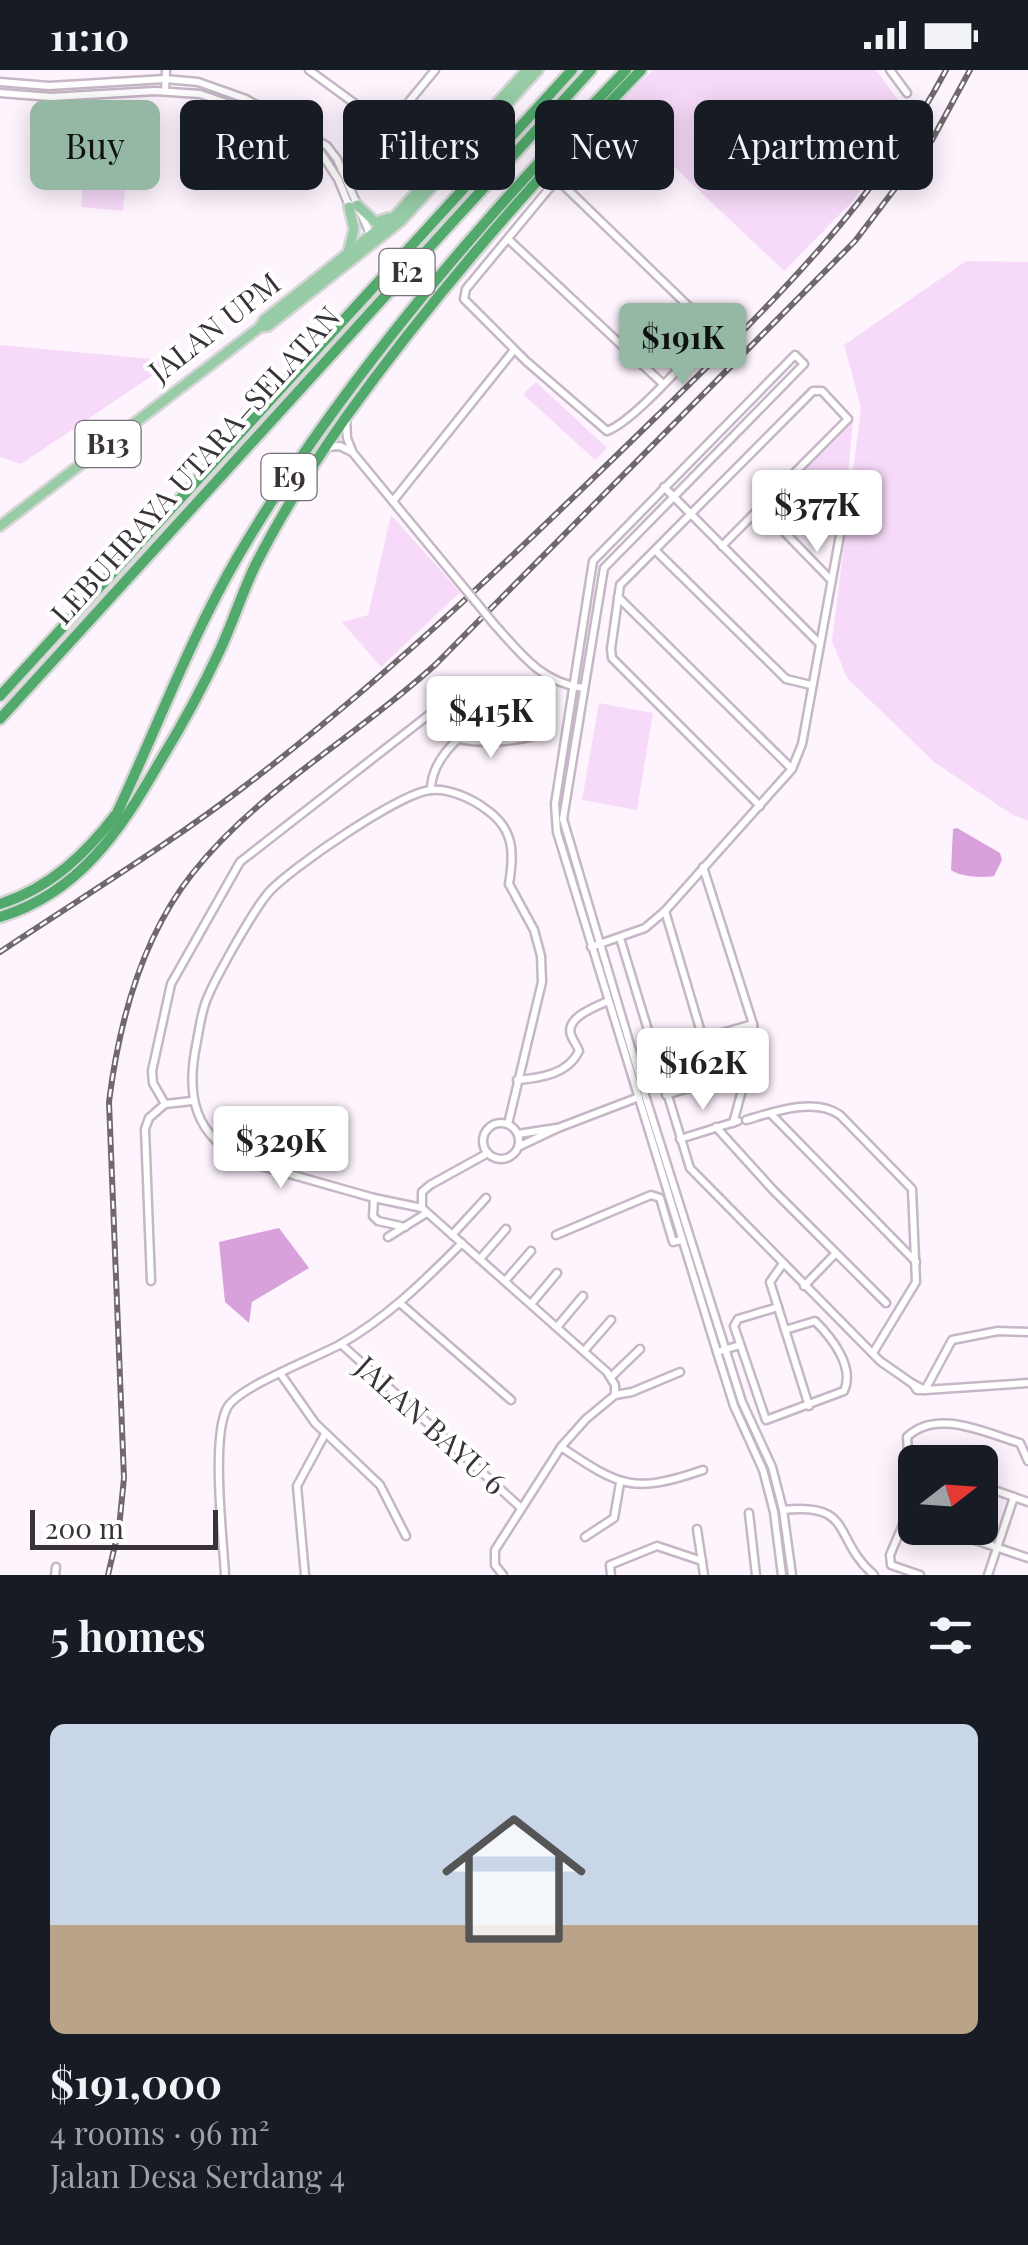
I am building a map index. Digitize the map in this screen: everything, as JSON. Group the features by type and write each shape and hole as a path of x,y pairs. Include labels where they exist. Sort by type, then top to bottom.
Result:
{"highway":[{"name":"LEBUHRAYA UTARA–SELATAN","path":"0,696 572,70"},
{"name":"LEBUHRAYA UTARA–SELATAN","path":"0,719 592,70"},
{"name":"E9","path":"0,904 27,894 67,868 117,813 198,634 267,510 374,358 541,158 626,70"},
{"name":"E9","path":"0,917 65,885 113,837 178,731 221,649 254,568 346,416 546,167 641,70"},
{"path":"198,634 206,652 221,649"}],"main road":[{"name":"B13","path":"370,243 528,70"},
{"name":"B13","path":"260,327 268,326 440,181 538,70"},
{"path":"353,206 375,222 396,215"},
{"path":"344,259 354,238 353,206"},
{"name":"JALAN UPM","path":"0,526 260,327 264,320 370,243"}],"street":[{"path":"309,70 380,122 388,123 394,121 435,70"},
{"path":"890,70 907,93"},
{"path":"166,72 177,80 224,89 246,99 327,146 337,159 353,206"},
{"path":"0,82 40,85 155,80 166,72"},
{"path":"165,91 166,72"},
{"path":"40,85 40,96"},
{"path":"0,93 40,96 165,91 200,94 244,109 308,143 330,164 370,243"},
{"path":"556,178 709,323 710,336 616,428 607,431 514,350 464,299 466,289 508,239 556,178"},
{"path":"504,218 508,239 662,383"},
{"path":"484,242 508,239"},
{"path":"393,502 514,350"},
{"path":"782,1575 774,1512 759,1458 734,1406 681,1240 640,1097 600,944 563,819 604,568 804,364 795,355 592,561 554,819 608,1002 640,1097 726,1349 742,1402 768,1454 783,1510 792,1575"},
{"path":"722,546 848,418 822,391 813,391 620,586 618,596 612,658 760,806"},
{"path":"346,416 346,438 353,453 494,624 534,669 558,684 583,688"},
{"path":"324,448 340,446 353,453"},
{"path":"592,947 646,928 665,912 760,806 802,744 841,518 798,471"},
{"path":"664,488 820,644"},
{"path":"761,508 831,580"},
{"path":"655,550 786,679 812,685"},
{"path":"618,596 790,766"},
{"path":"165,1104 152,1082 152,1071 170,984 240,862 435,710 448,707 459,729 458,739 438,763 431,777 431,790"},
{"path":"458,739 504,742 547,732"},
{"path":"508,1124 542,982 541,956 534,930 508,884 513,846 504,824 485,808 458,794 431,790 380,810 268,893 205,1004 192,1066 192,1101 214,1138 230,1154 424,1211 584,1351 610,1377 615,1396"},
{"path":"703,867 753,1024 755,1043 739,1121"},
{"path":"665,912 703,1038"},
{"path":"620,938 684,1156 698,1179 880,1361 917,1390 1028,1382"},
{"path":"517,1080 549,1075 571,1064 579,1051 572,1026 587,1011 608,1002"},
{"path":"654,1053 753,1024"},
{"path":"666,1095 749,1070"},
{"path":"518,1147 518,1134 508,1124 496,1124 487,1130 484,1145 488,1154 497,1159 508,1158 518,1147 558,1128 640,1097"},
{"path":"151,1280 146,1128 149,1118 165,1104 192,1101"},
{"path":"680,1139 786,1109 828,1108 840,1115 912,1189 916,1282 873,1353"},
{"path":"770,1113 916,1262"},
{"path":"716,1127 886,1303"},
{"path":"518,1134 558,1128"},
{"path":"424,1211 422,1192 488,1154"},
{"path":"556,1235 651,1195 660,1198 673,1242 681,1240"},
{"path":"374,1198 373,1216 405,1227"},
{"path":"452,1235 486,1198"},
{"path":"388,1237 424,1211"},
{"path":"480,1259 506,1228"},
{"path":"225,1575 220,1446 226,1408 246,1390 341,1344 401,1304 462,1243"},
{"path":"505,1281 532,1251"},
{"path":"804,1286 836,1253"},
{"path":"782,1265 770,1282 809,1406"},
{"path":"531,1304 557,1274"},
{"path":"557,1327 584,1296"},
{"path":"401,1304 510,1400"},
{"path":"778,1307 738,1319 734,1326 766,1420 844,1391 848,1381 847,1370 830,1336 815,1321 785,1330"},
{"path":"584,1351 611,1320"},
{"path":"925,1390 952,1340 998,1332 1028,1332"},
{"name":"JALAN BAYU 6","path":"341,1344 520,1507"},
{"path":"716,1352 740,1344"},
{"path":"610,1377 640,1349"},
{"path":"503,1575 495,1565 495,1550 561,1447 586,1419 615,1396 680,1372"},
{"path":"280,1374 326,1434 380,1485 406,1536"},
{"path":"908,1445 907,1438 920,1426 956,1423 1020,1444 1028,1461"},
{"path":"306,1575 297,1486 326,1434"},
{"path":"561,1447 620,1483 651,1486 703,1470"},
{"path":"585,1538 614,1518 620,1483"},
{"path":"998,1491 1028,1502"},
{"path":"988,1575 1014,1497"},
{"path":"774,1512 813,1507 830,1515 874,1575"},
{"path":"749,1512 756,1575"},
{"path":"697,1529 704,1575"},
{"path":"898,1541 890,1556 891,1565 920,1575"},
{"path":"991,1545 1028,1558"},
{"path":"611,1575 610,1565 656,1546 702,1561"}],"shaded area":[{"path":"653,70 876,70 898,100 694,100 694,186 674,167 674,100 622,100"},
{"path":"83,190 125,190 123,211 81,207"},
{"path":"698,190 860,190 784,271"},
{"path":"966,261 1028,262 1028,821 1011,814 934,762 847,678 832,641 861,407 844,345"},
{"path":"0,345 174,361 21,464 0,457"},
{"path":"536,382 607,448 595,460 523,394"},
{"path":"853,419 845,511 804,470"},
{"path":"391,515 460,592 381,667 342,622 368,615"},
{"path":"599,703 653,713 637,810 582,800"},
{"path":"953,829 1000,853 1002,860 994,876 971,876 951,870"},
{"path":"279,1228 309,1268 252,1302 249,1323 225,1302 219,1242"}],"railway":[{"path":"0,952 245,786 353,699 507,561 697,377 814,255 886,167 946,70"},
{"path":"108,1575 119,1528 124,1478 109,1102 119,1041 135,982 174,899 218,844 247,816 436,664 855,241 932,140 970,70"}]}
